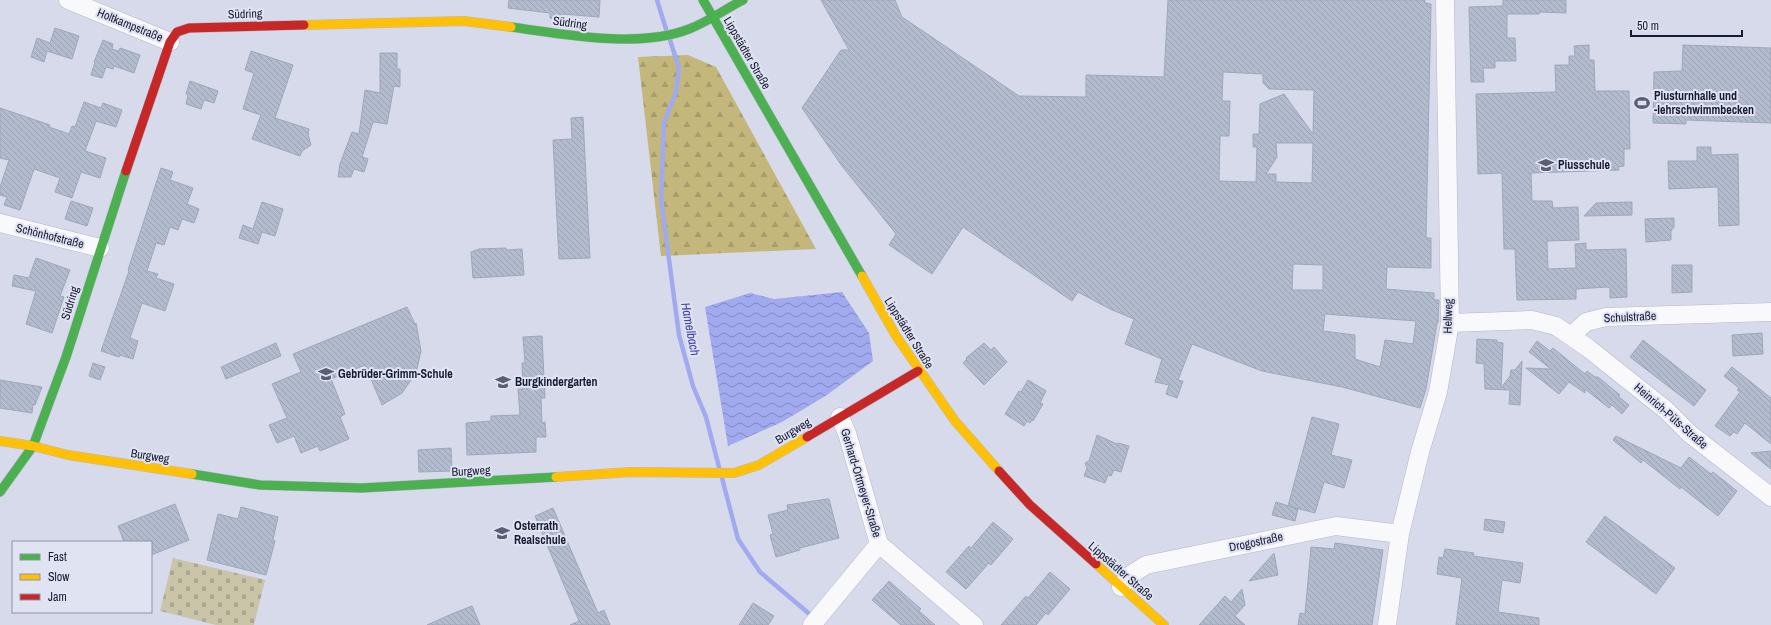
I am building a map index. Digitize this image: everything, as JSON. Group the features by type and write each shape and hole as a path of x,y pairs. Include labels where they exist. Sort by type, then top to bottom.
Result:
{"street":[{"name":"Holtkampstraße","path":"68,0 170,42"},
{"name":"Lippstädter Straße","path":"703,0 843,247 918,371 955,421 1030,505 1164,625"},
{"name":"Südring","path":"0,492 33,446 66,357 100,248 170,42 177,32 189,28 464,22 598,38 656,37 689,30 743,0"},
{"name":"Hellweg","path":"1387,625 1400,534 1420,452 1438,392 1450,323 1445,0"},
{"name":"Schönhofstraße","path":"0,223 100,248"},
{"name":"Schulstraße","path":"1572,335 1586,322 1606,317 1771,312"},
{"path":"1450,323 1532,320 1556,326 1572,335"},
{"name":"Heinrich-Püts-Straße","path":"1572,335 1666,410 1690,434 1771,497"},
{"name":"Burgweg","path":"0,441 33,446 56,453 260,485 362,488 510,481 631,472 711,474 734,473 759,466 918,371"},
{"name":"Gerhard-Ortmeyer-Straße","path":"840,417 847,433 879,544 974,625"},
{"name":"Drogostraße","path":"1121,587 1129,576 1146,565 1336,526 1400,534"},
{"path":"815,622 879,544"}],"green space":[{"path":"688,55 716,67 816,249 661,256 638,57"},
{"path":"173,558 265,580 254,625 216,625 160,611"}],"water":[{"path":"842,292 869,333 873,361 827,395 782,422 728,446 705,307 750,293 774,299"}],"building":[{"path":"509,0 600,0 599,17 563,14 563,20 550,18 550,13 508,8"},
{"path":"821,0 895,0 902,17 1019,96 1086,97 1086,75 1164,77 1168,0 1425,0 1425,3 1431,4 1426,238 1431,238 1431,268 1387,267 1386,289 1434,293 1434,300 1439,300 1438,323 1426,389 1420,408 1342,387 1262,371 1192,344 1178,380 1183,381 1177,398 1166,394 1169,385 1155,382 1162,359 1125,344 1134,319 1110,309 1078,292 1072,301 963,227 932,274 889,245 896,234 842,166 802,108 841,50 849,50","holes":["1223,72 1263,74 1263,83 1269,89 1314,90 1313,134 1284,94 1260,104 1259,134 1253,134 1253,147 1257,147 1256,182 1219,181 1220,136 1229,136 1230,101 1222,101","1276,143 1313,143 1312,183 1276,182 1276,174 1266,174 1277,157","1293,264 1323,265 1323,290 1292,290","1325,314 1416,321 1413,344 1385,340 1380,367 1355,359 1355,335 1323,331"]},
{"path":"1503,0 1566,0 1566,13 1540,12 1539,14 1507,14 1507,38 1515,38 1516,61 1495,61 1495,68 1483,68 1484,82 1471,82 1469,7 1503,6"},
{"path":"55,28 79,36 72,59 47,51 44,62 31,57 37,38 50,43"},
{"path":"103,40 113,44 112,49 119,51 120,48 140,55 134,73 114,66 113,69 106,67 102,78 91,75 94,62"},
{"path":"1589,45 1589,60 1594,60 1595,91 1629,91 1630,149 1624,149 1624,166 1618,167 1619,170 1531,173 1532,201 1552,201 1553,208 1578,207 1579,240 1547,241 1548,269 1576,268 1575,244 1586,243 1586,250 1626,249 1627,297 1610,298 1610,288 1607,287 1576,289 1576,299 1517,300 1515,249 1504,249 1502,173 1478,174 1476,94 1556,92 1555,65 1569,65 1569,56 1575,56 1574,46"},
{"path":"1683,45 1771,48 1771,123 1686,120 1686,124 1653,123 1654,72 1682,71"},
{"path":"251,51 293,65 275,118 309,129 308,134 311,145 302,151 300,156 252,139 261,115 243,109 254,73 245,70"},
{"path":"380,53 397,53 397,69 400,69 400,87 394,86 387,124 373,122 362,157 368,159 364,172 354,169 351,177 338,177 340,164 352,132 359,134 365,90 380,93"},
{"path":"190,81 218,91 214,103 204,100 201,109 186,104 188,95 186,94"},
{"path":"84,102 101,108 103,103 122,110 116,127 96,121 85,151 106,158 100,178 81,172 72,198 55,192 60,178 34,169 20,210 4,205 7,197 0,195 0,187 9,160 0,158 0,108 50,125 49,127 69,134 72,126 75,127"},
{"path":"583,117 590,258 559,259 553,140 572,139 571,118"},
{"path":"1697,147 1711,147 1711,155 1738,154 1739,225 1719,226 1718,187 1669,189 1668,161 1697,161"},
{"path":"161,168 173,172 170,180 193,188 187,204 199,209 194,223 182,219 178,230 170,227 164,245 156,243 147,271 158,274 156,278 174,284 165,311 142,303 130,338 138,341 133,359 120,355 119,357 101,351 129,271 128,270"},
{"path":"71,201 93,208 87,226 65,219"},
{"path":"262,202 283,209 275,236 262,232 258,244 239,238 243,225 253,229"},
{"path":"1632,202 1632,215 1584,216 1596,203"},
{"path":"1674,218 1674,227 1671,231 1671,240 1646,242 1645,219"},
{"path":"506,248 506,250 522,249 524,275 473,278 471,252 479,249"},
{"path":"36,258 70,270 60,296 64,297 52,333 26,324 36,291 12,286 14,275 29,278"},
{"path":"1672,265 1692,265 1692,292 1672,293"},
{"path":"407,307 415,324 416,323 421,351 416,373 402,393 382,405 365,365 331,379 345,414 340,417 349,439 320,451 318,446 301,453 294,436 277,443 269,425 287,418 272,384 301,372 293,354"},
{"path":"1762,333 1763,354 1733,356 1732,335"},
{"path":"542,336 545,398 541,398 542,423 545,422 546,437 536,437 536,452 467,455 466,423 491,421 491,416 520,415 518,389 523,389 522,363 525,363 523,337"},
{"path":"1477,339 1497,340 1497,342 1503,343 1501,388 1510,376 1511,370 1515,370 1522,361 1520,405 1509,404 1510,390 1485,389 1484,364 1476,363"},
{"path":"1643,340 1706,390 1694,406 1630,357"},
{"path":"1537,341 1550,351 1553,348 1585,374 1587,371 1595,377 1598,377 1620,395 1618,396 1629,405 1622,414 1612,405 1609,408 1585,389 1585,393 1569,382 1559,394 1526,368 1551,369 1529,352"},
{"path":"276,343 281,356 226,379 221,367"},
{"path":"984,343 991,350 994,347 1007,362 984,385 963,363 967,359 966,358"},
{"path":"93,363 105,367 100,380 89,376"},
{"path":"1732,367 1771,398 1771,444 1745,423 1737,434 1734,432 1730,436 1715,426 1740,392 1737,390 1739,388 1724,376"},
{"path":"0,380 42,387 35,405 33,404 32,413 0,408"},
{"path":"1028,380 1046,391 1040,403 1043,404 1033,421 1032,420 1030,423 1027,421 1024,426 1005,414 1019,391 1021,392"},
{"path":"1312,417 1339,424 1331,455 1352,460 1344,488 1324,482 1315,513 1288,506"},
{"path":"1097,435 1117,444 1129,446 1121,472 1114,470 1111,476 1108,475 1105,483 1084,476 1087,468 1085,463 1089,461"},
{"path":"1616,436 1681,468 1689,457 1711,474 1713,472 1737,491 1718,516 1643,460 1641,463 1613,440"},
{"path":"451,448 452,471 419,472 418,450"},
{"path":"1771,451 1771,469 1751,453"},
{"path":"829,499 839,538 800,548 800,550 776,557 770,535 773,534 768,515 788,510 787,505"},
{"path":"1276,502 1298,509 1295,521 1272,515"},
{"path":"175,504 189,540 152,555 152,541 124,541 118,526"},
{"path":"241,507 278,517 273,540 275,541 266,575 207,560 218,514 238,519"},
{"path":"553,508 598,613 604,610 610,625 570,625 579,621 535,516"},
{"path":"1605,516 1675,568 1656,594 1586,542"},
{"path":"1485,519 1505,522 1503,533 1484,530"},
{"path":"993,522 1013,539 991,565 989,563 966,589 946,572 969,546 971,548"},
{"path":"1335,543 1383,550 1372,625 1298,625 1300,613 1305,614 1311,547 1334,549"},
{"path":"1445,549 1474,553 1473,556 1523,563 1520,583 1502,580 1498,612 1539,618 1539,625 1456,625 1462,578 1437,574 1439,557 1443,558"},
{"path":"1274,553 1278,575 1249,581"},
{"path":"1050,572 1070,589 1048,615 1046,613 1036,625 1001,625 1026,596 1028,598"},
{"path":"889,581 921,609 919,611 935,625 901,625 872,600"},
{"path":"1242,589 1245,605 1235,616 1245,625 1199,625 1225,596 1231,602"},
{"path":"753,603 774,616 768,625 739,625"},
{"path":"472,606 480,625 427,625 454,613"}],"waterway":[{"name":"Hamelbach","path":"657,0 666,29"},
{"name":"Hamelbach","path":"670,40 679,68 676,92 664,123 661,199 679,335 693,386 706,417 719,467"},
{"name":"Hamelbach","path":"722,478 738,539 760,572 813,617"}],"traffic: fast":[{"path":"703,0 862,276"},
{"path":"511,27 601,38 647,38 669,35 689,29 703,23 743,0"},
{"path":"0,492 33,446 66,357 126,171"},
{"path":"192,474 260,485 362,488 556,477"}],"traffic: slow":[{"path":"304,25 464,21 511,27"},
{"path":"862,276 896,336 955,421 999,471"},
{"path":"556,477 631,472 734,473 759,465 807,437"},
{"path":"0,441 33,446 68,455 192,474"},
{"path":"1096,564 1164,625"}],"traffic: jam":[{"path":"126,171 170,42 177,32 189,28 304,25"},
{"path":"807,437 918,371"},
{"path":"999,471 1030,505 1096,564"}],"place":[{"name":"Piusturnhalle und -lehrschwimmbecken","path":"1642,103"},
{"name":"Piusschule","path":"1546,165"},
{"name":"Gebrüder-Grimm-Schule","path":"326,374"},
{"name":"Burgkindergarten","path":"503,382"},
{"name":"Osterrath Realschule","path":"502,533"}]}
